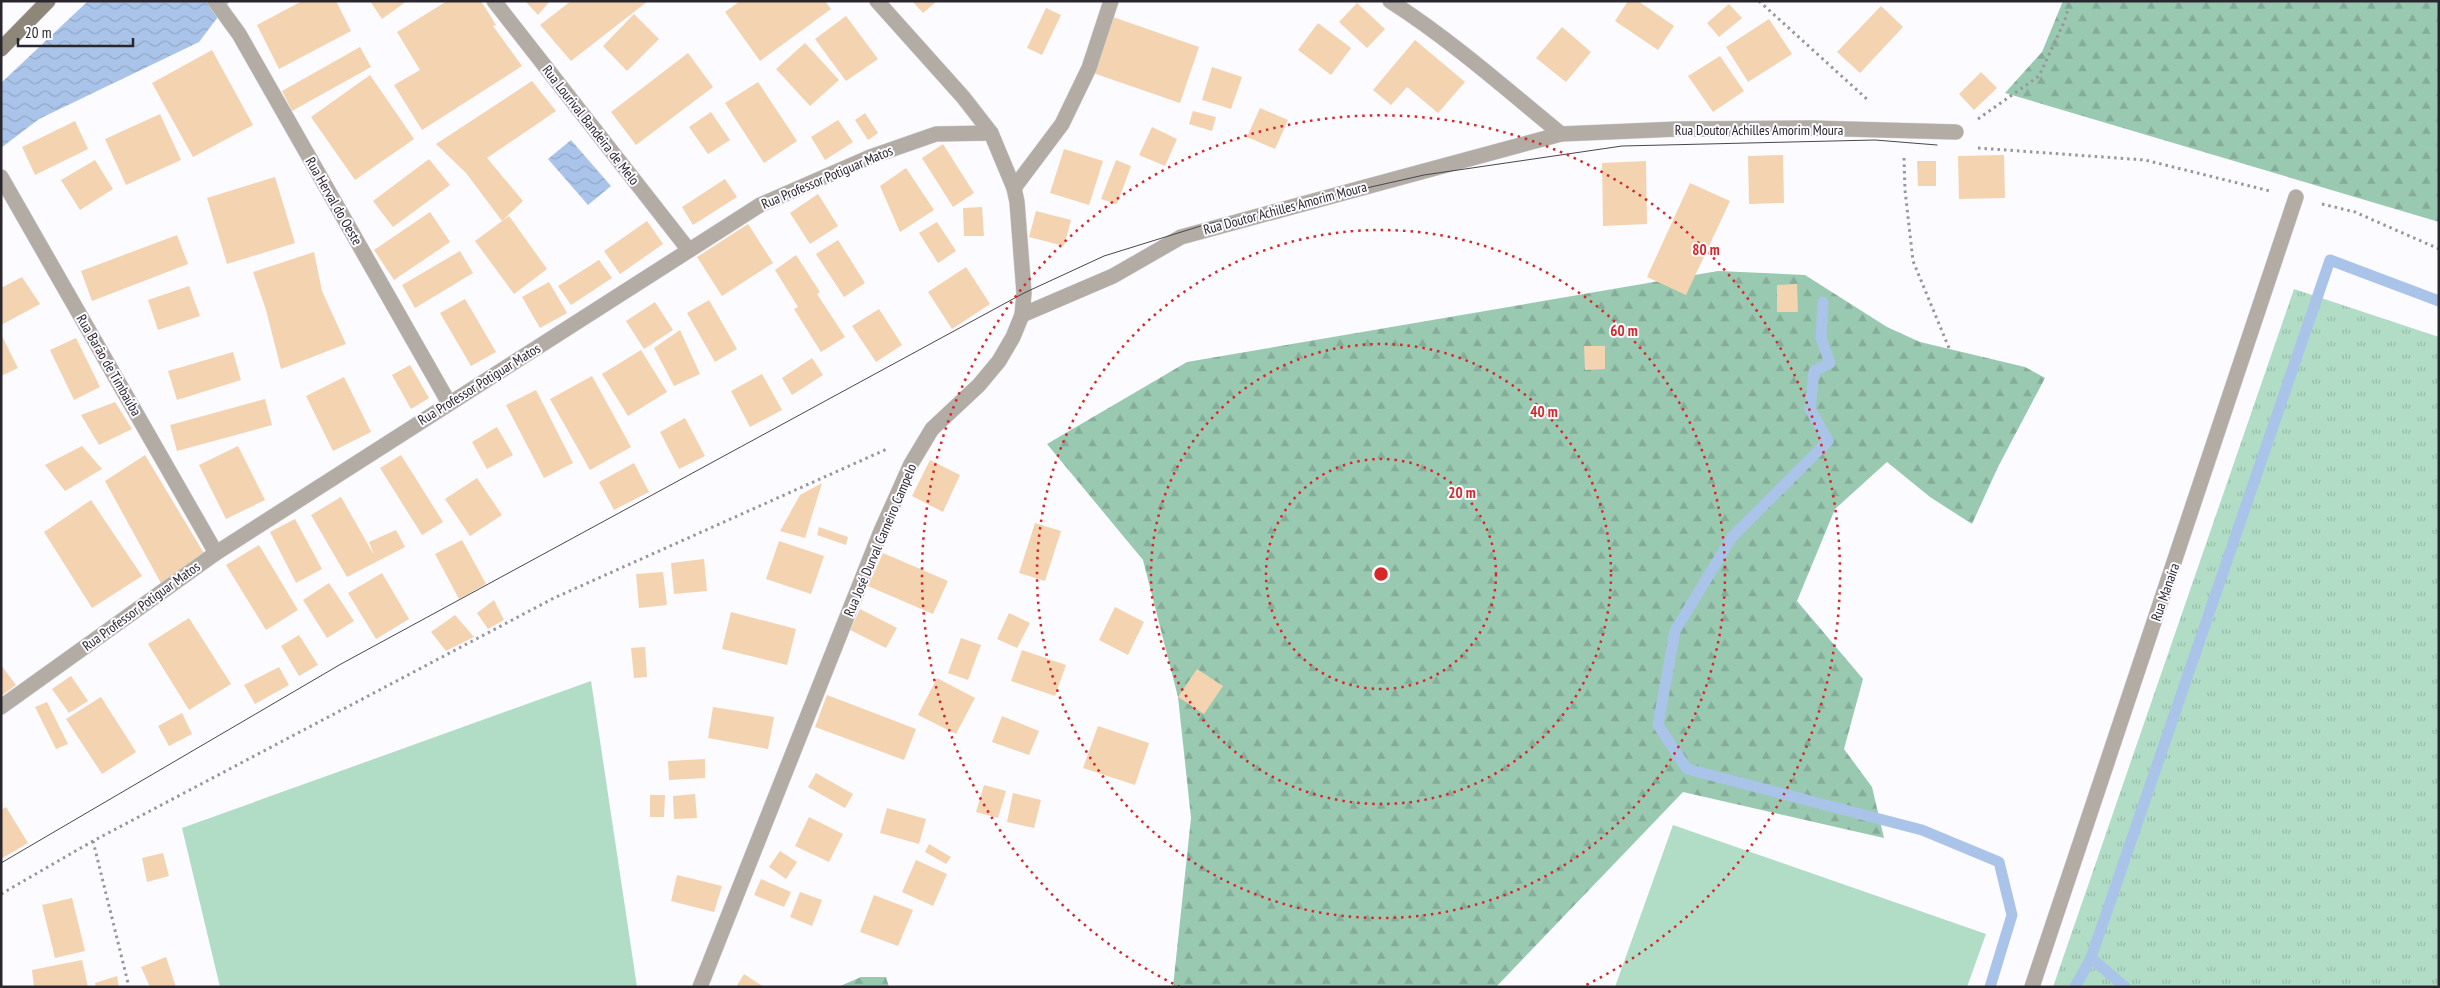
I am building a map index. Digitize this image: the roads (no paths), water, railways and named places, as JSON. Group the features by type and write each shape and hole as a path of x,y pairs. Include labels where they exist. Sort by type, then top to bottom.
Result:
{"main road":[{"path":"1,48 48,1"}],"street":[{"name":"Rua Herval do Oeste","path":"215,1 239,34 448,403"},
{"name":"Rua Lourival Bandeira de Melo","path":"494,1 688,249"},
{"name":"Rua José Durval Carneiro Campelo","path":"700,987 881,531 911,464 932,429 979,385 999,360 1013,337 1022,315 1024,292 1017,202 1014,188 991,133 963,97 877,1"},
{"path":"1014,188 1062,124 1089,68 1111,1"},
{"path":"1390,1 1423,22 1467,56 1561,134"},
{"name":"Rua Doutor Achilles Amorim Moura","path":"1022,315 1113,276 1181,237 1561,134 1811,128 1956,132"},
{"name":"Rua Professor Potiguar Matos","path":"1,707 216,553 629,289 688,249 760,205 870,157 936,134 991,133"},
{"name":"Rua Barão de Timbaúba","path":"1,177 216,553"},
{"name":"Rua Manaíra","path":"2032,987 2296,197"}],"water":[{"path":"88,1 230,1 199,42 39,119 1,148 1,83"},
{"path":"571,140 611,186 588,205 548,159"}],"waterway":[{"path":"2075,987 2091,958 2330,260 2439,301"},
{"path":"1823,302 1821,338 1830,363 1814,371 1810,409 1828,441 1732,537 1675,631 1658,725 1687,769 1922,830 1999,862 2012,915 1990,987"},
{"path":"2091,958 2125,987"}],"tram line":[{"path":"1,863 341,664 1024,293 1104,256 1207,224 1424,175 1622,146 1875,140 1937,145"}]}
